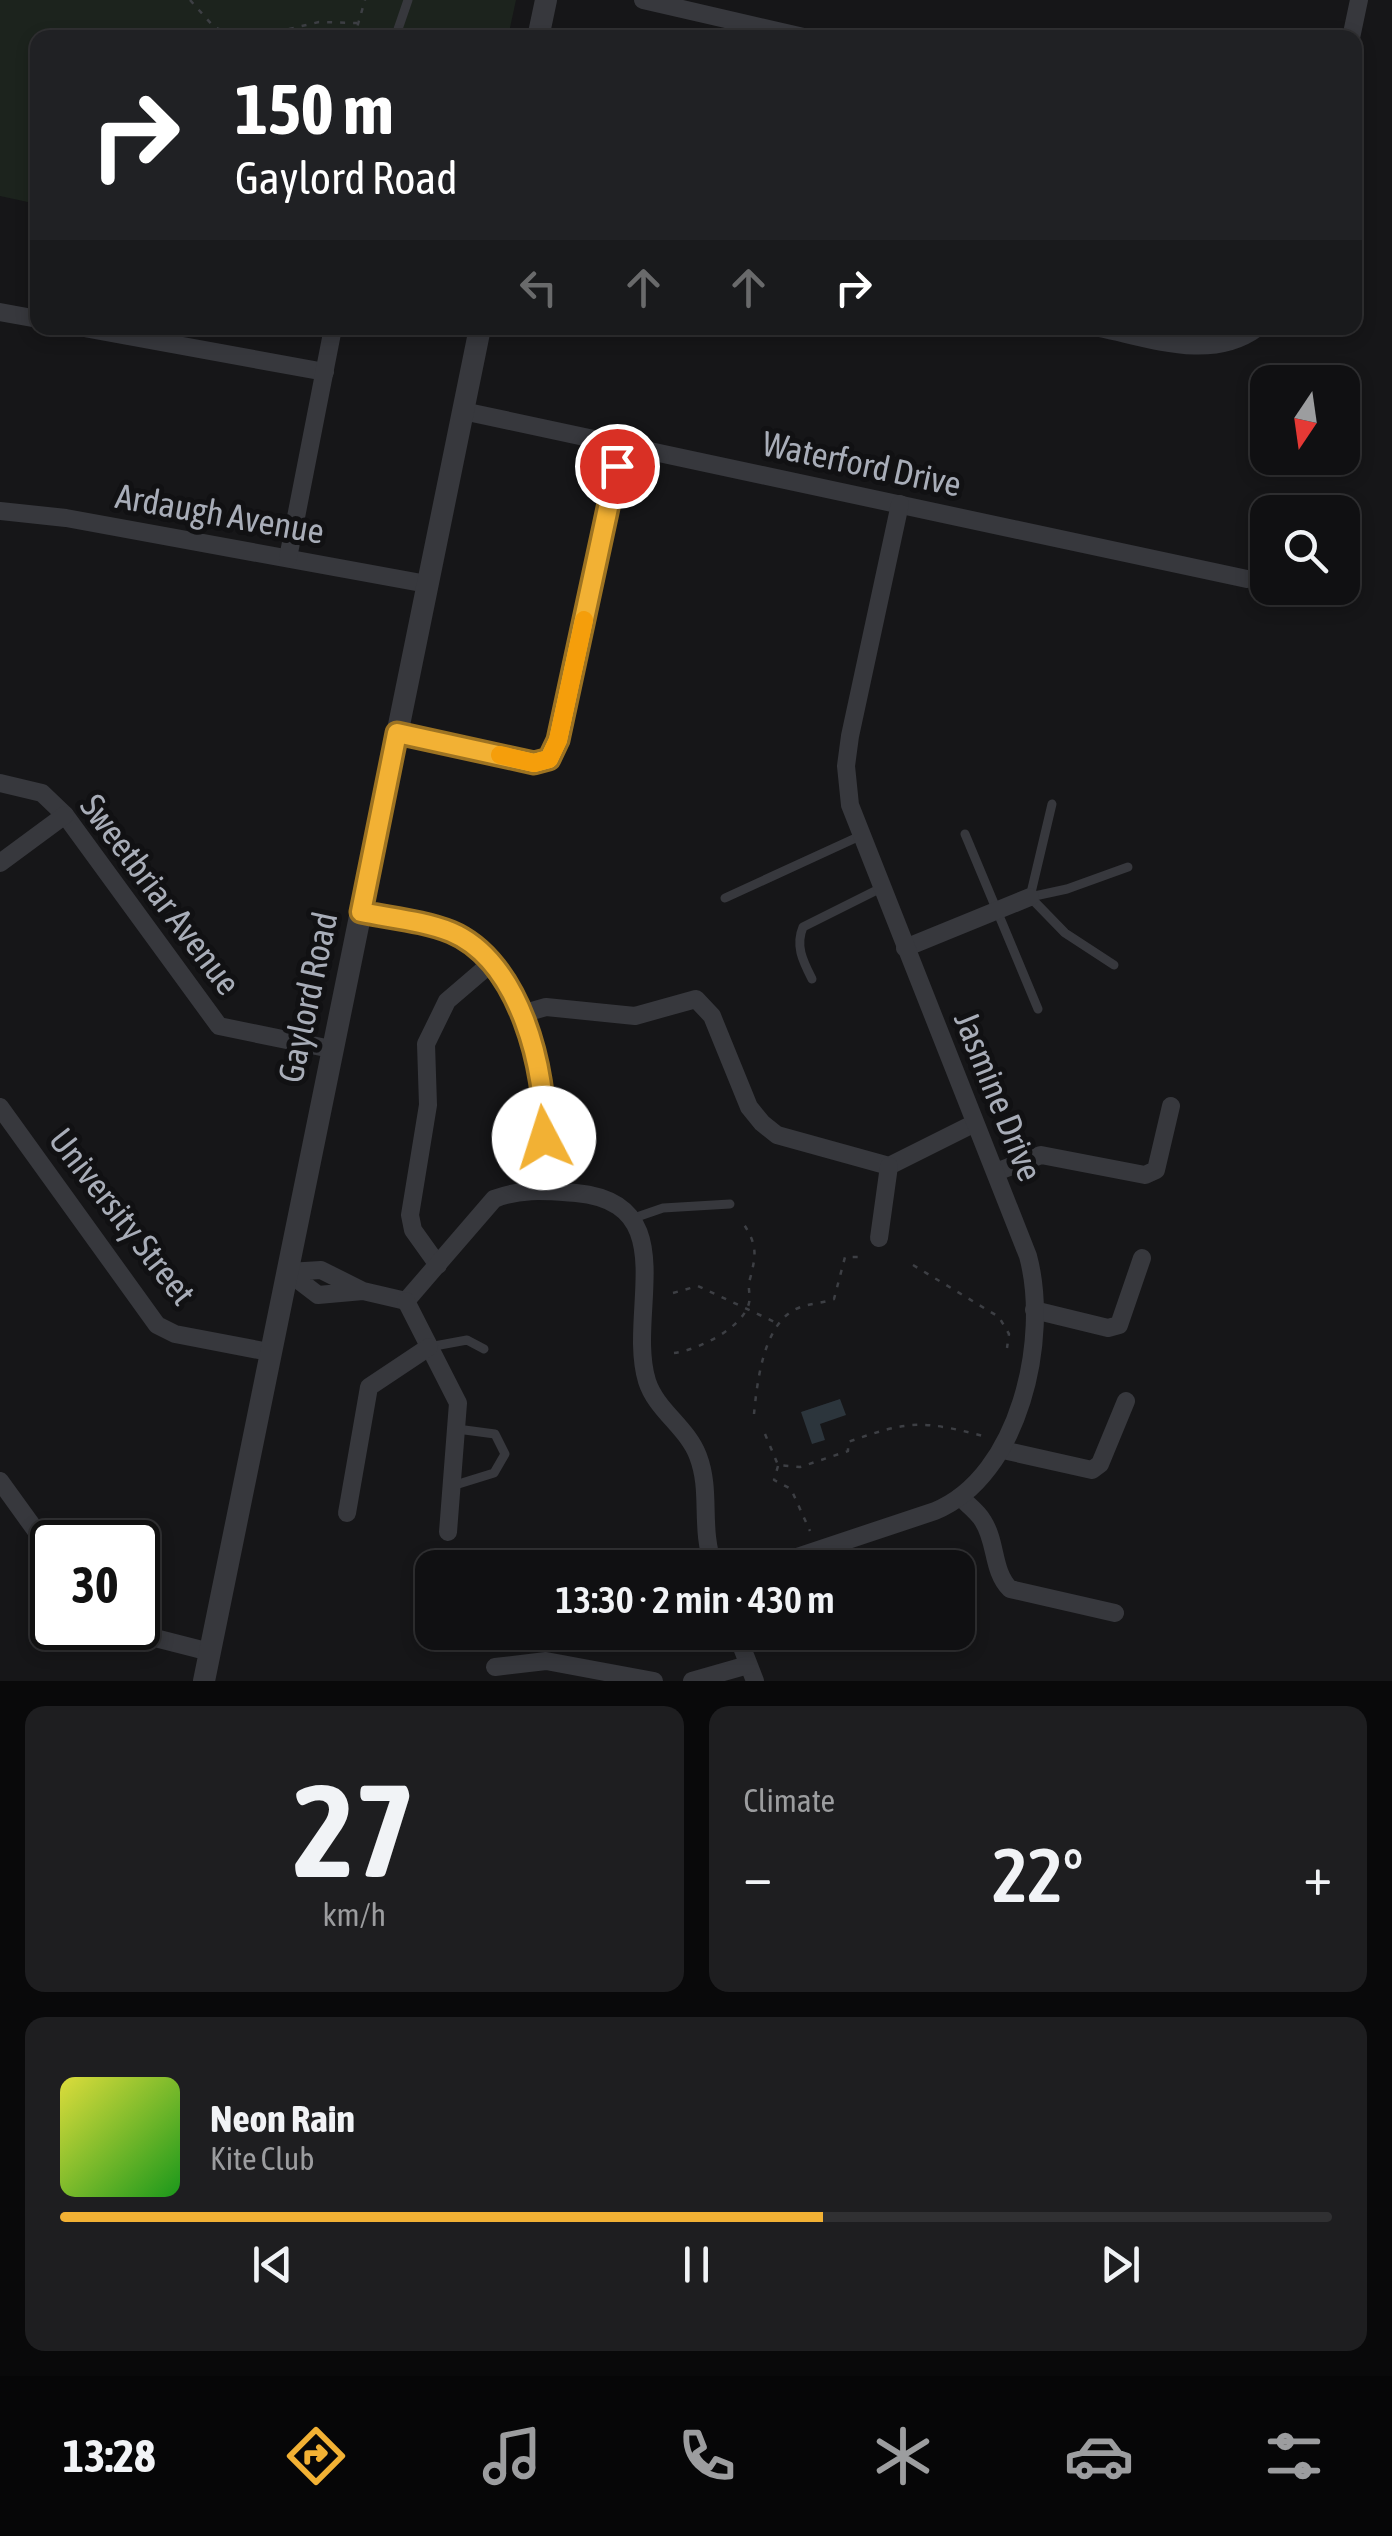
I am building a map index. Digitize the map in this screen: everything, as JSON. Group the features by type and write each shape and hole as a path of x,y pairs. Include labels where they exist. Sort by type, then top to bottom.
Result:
{"street":[{"path":"540,30 546,0"},
{"path":"643,0 708,6 783,30"},
{"path":"1353,30 1359,0"},
{"path":"0,312 30,318"},
{"path":"122,335 325,372"},
{"path":"288,558 332,335"},
{"name":"Gaylord Road","path":"204,1681 479,335"},
{"path":"1133,335 1187,346 1222,345 1243,335"},
{"name":"Waterford Drive","path":"463,411 1247,579"},
{"path":"397,733 534,763 549,759 558,740 622,445"},
{"name":"Jasmine Drive","path":"818,1550 934,1511 960,1497 998,1441 1026,1389 1034,1310 1031,1266 860,836 846,766 900,504"},
{"name":"Ardaugh Avenue","path":"0,511 66,518 427,584"},
{"name":"Sweetbriar Avenue","path":"0,783 42,793 65,814 219,1026 331,1049"},
{"path":"0,863 65,814"},
{"path":"906,948 1030,897"},
{"path":"361,912 448,931 464,939 489,964 525,1012 545,1118 541,1190"},
{"path":"438,1265 413,1230 410,1216 428,1105 426,1044 435,1019 448,1001 489,964"},
{"path":"525,1012 546,1008 635,1016 696,999 712,1016 749,1107 762,1123 777,1135 889,1166 973,1124"},
{"name":"University Street","path":"0,1106 158,1326 175,1334 269,1352"},
{"path":"996,1172 1041,1155 1145,1175 1156,1170 1171,1106"},
{"path":"879,1238 889,1166"},
{"path":"406,1301 494,1199 512,1192 541,1190 611,1200 641,1233 645,1258 641,1354 648,1384 696,1451 706,1488 704,1540 708,1550"},
{"path":"1034,1310 1108,1328 1119,1325 1142,1258"},
{"path":"288,1272 321,1270 363,1291 406,1301"},
{"path":"406,1301 458,1402 448,1532"},
{"path":"347,1513 370,1387 429,1347"},
{"path":"998,1441 1092,1470 1100,1464 1126,1401"},
{"path":"0,1481 30,1523"},
{"path":"960,1497 983,1520 1000,1578 1010,1589 1115,1613"},
{"path":"160,1639 210,1652"},
{"path":"495,1667 546,1661 654,1681"},
{"path":"692,1681 751,1673"}],"lane":[{"path":"398,30 408,0"},
{"path":"1030,897 1052,804"},
{"path":"965,834 1038,1010"},
{"path":"726,898 860,836"},
{"path":"1030,897 1067,890 1128,867"},
{"path":"812,979 801,957 798,939 804,928 881,888"},
{"path":"1030,897 1065,933 1114,965"},
{"path":"631,1219 663,1208 730,1204"},
{"path":"429,1347 467,1340 484,1349"},
{"path":"452,1486 494,1473 504,1454 495,1434 457,1430"}],"path":[{"path":"190,0 214,27 222,30"},
{"path":"355,30 364,0"},
{"path":"284,30 319,22 356,23"},
{"path":"674,1353 731,1328 745,1312 757,1259 754,1236 743,1224"},
{"path":"754,1414 759,1372 780,1325 799,1307 834,1299 845,1257 862,1257"},
{"path":"912,1265 998,1317 1009,1334 1007,1348"},
{"path":"673,1292 698,1286 745,1312 780,1325"},
{"path":"778,1465 790,1462 800,1467 848,1451 848,1442 904,1422 925,1422 998,1441"},
{"path":"765,1434 778,1465 774,1480 791,1489 810,1531"}],"shaded area":[{"path":"0,0 516,0 510,30 30,30 30,202 0,196"},
{"path":"840,1399 846,1415 820,1424 825,1440 812,1444 801,1412"}],"slow traffic":[{"path":"500,755 534,763 549,759 558,740 584,620"}],"route":[{"path":"544,1138 545,1118 525,1012 507,984 464,939 448,931 361,912 397,733 534,763 549,759 558,740 617,466"}]}
